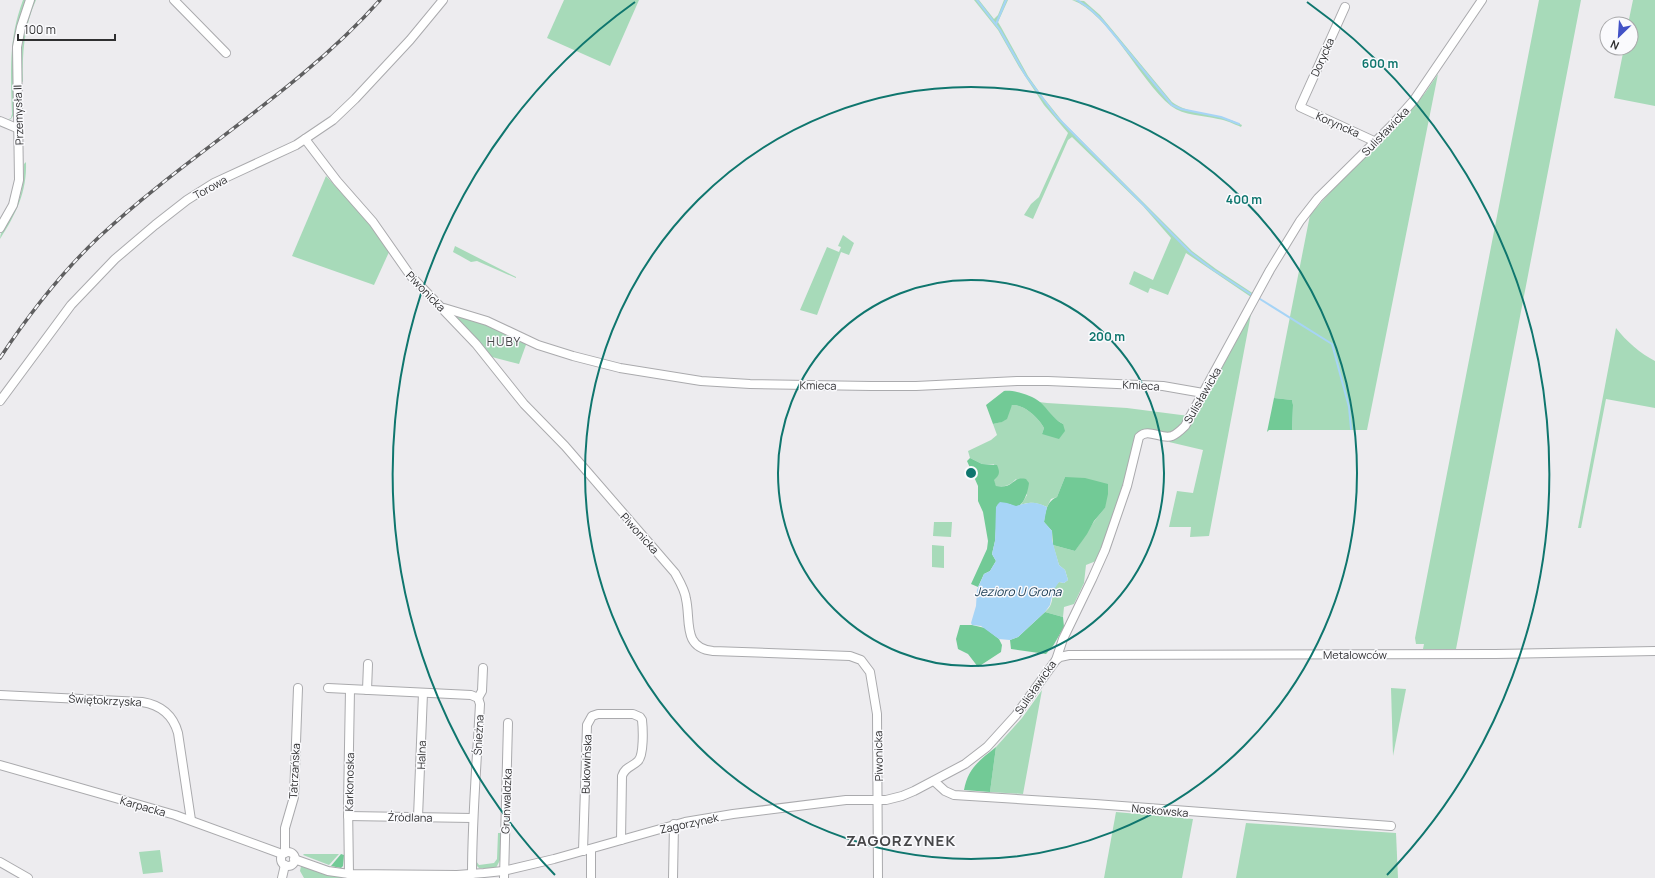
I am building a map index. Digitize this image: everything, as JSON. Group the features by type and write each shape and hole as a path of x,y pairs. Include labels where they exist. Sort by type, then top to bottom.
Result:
{"street":[{"name":"Przemysła II","path":"0,228 11,209 18,189 20,171 17,47 21,27 30,0"},
{"path":"174,0 226,53"},
{"name":"Torowa","path":"0,401 79,295 111,263 182,204 214,183 273,157 305,139 339,115 410,40 443,0"},
{"name":"Sulisławicka","path":"878,800 886,800 902,796 965,764 987,747 1016,715 1056,660 1065,633 1105,550 1127,486 1139,437 1143,433 1167,437 1176,434 1189,420 1270,270 1300,221 1318,198 1376,142 1424,88 1482,0"},
{"name":"Dorycka","path":"1300,107 1345,7"},
{"name":"Koryncka","path":"1300,107 1376,142"},
{"path":"0,121 19,129"},
{"name":"Piwonicka","path":"305,139 337,181 373,222 410,275 443,308 480,349 524,404 565,446 675,574 685,595 691,636 698,646 712,651 850,656 861,660 866,665 872,681 877,714 878,878"},
{"name":"Kmieca","path":"443,308 487,321 538,345 579,358 631,370 701,381 750,384 871,386 1048,381 1158,386 1204,393"},
{"name":"Metalowców","path":"1056,660 1069,655 1495,654 1655,651"},
{"path":"368,664 368,690"},
{"path":"478,698 482,691 483,668"},
{"name":"Tatrzańska","path":"284,854 285,828 294,797 298,688"},
{"name":"Śnieżna","path":"328,688 471,695 478,698 480,704 472,818 472,874"},
{"name":"Karkonoska","path":"349,874 348,816 350,690"},
{"name":"Halna","path":"418,817 423,693"},
{"name":"Świętokrzyska","path":"0,695 142,702 155,705 163,709 173,720 178,733 191,820"},
{"name":"Bukowińska","path":"582,851 587,725 589,719 595,715 633,714 640,717 642,720 640,757 637,762 625,770 622,776 621,840"},
{"name":"Grunwaldzka","path":"504,874 508,723"},
{"name":"Karpacka","path":"0,765 191,820 284,854"},
{"name":"Noskowska","path":"934,781 945,792 954,795 1391,826"},
{"name":"Zagorzynek","path":"504,874 674,824 734,814 855,799 878,800"},
{"name":"Źródlana","path":"348,816 472,818"},
{"path":"673,878 674,824"},
{"path":"591,849 591,878"},
{"path":"285,865 281,860 284,854 291,853 294,859 328,871 349,874 504,874"},
{"path":"285,865 291,865 294,859"},
{"path":"0,862 28,878"},
{"path":"282,878 285,865"}],"green space":[{"path":"23,0 26,0 21,14 15,42 13,84 14,114 11,119 7,120 11,118 12,114 11,70 13,43 18,15"},
{"path":"34,0 36,0 26,30 23,61 23,82 21,81 21,70 23,39 27,20"},
{"path":"564,0 639,0 610,66 547,38"},
{"path":"974,0 979,0 994,19 998,15 1004,0 1008,0 998,22 1028,76 1063,122 1192,251 1254,294 1251,297 1186,253 1168,295 1150,288 1148,293 1129,284 1134,271 1153,280 1171,238 1143,206 1072,137 1068,140 1033,219 1024,215 1031,204 1039,197 1068,133 1044,105 1019,67 998,30"},
{"path":"1072,0 1084,1 1100,15 1172,102 1196,112 1233,121 1242,125 1241,127 1224,120 1182,112 1171,106 1159,95 1099,18 1086,7"},
{"path":"1539,0 1581,0 1456,649 1423,649 1424,644 1416,644 1415,638"},
{"path":"1633,0 1655,0 1655,106 1614,98 1622,56 1639,56 1639,16 1630,16"},
{"path":"1438,74 1367,430 1292,430 1292,400 1274,398 1310,215 1340,181 1395,129 1425,93"},
{"path":"26,162 25,183 16,212 0,239 4,227 18,203 24,176 24,164"},
{"path":"326,176 369,223 389,252 374,285 292,256"},
{"path":"843,235 854,243 849,255 841,252 817,315 800,310 827,247 839,252 841,247 838,246"},
{"path":"455,246 516,278 477,261 469,261 453,252"},
{"path":"454,313 466,316 527,342 519,364 492,357 453,315"},
{"path":"1251,314 1209,536 1190,537 1191,527 1169,527 1177,491 1193,493 1203,450 1169,442 1215,380"},
{"path":"1616,328 1634,347 1655,361 1655,408 1606,399 1581,528 1578,528"},
{"path":"1004,391 1013,391 1023,394 1040,402 1053,417 1063,424 1065,431 1059,439 1042,434 1044,428 1039,420 1031,412 1017,405 1012,405 1007,419 993,424 986,405"},
{"path":"1274,398 1292,400 1292,430 1269,430 1267,432"},
{"path":"1039,402 1127,408 1189,416 1186,421 1171,434 1144,430 1137,434 1120,499 1103,546 1096,561 1086,565 1084,583 1074,604 1064,607 1063,617 1045,612 1051,605 1056,584 1059,582 1064,583 1068,580 1065,570 1059,565 1053,545 1075,551 1093,523 1105,508 1065,477 1057,497 1051,499 1047,507 1034,503 1021,505 1027,495 1016,479 1007,486 996,486 993,480 998,475 994,464 982,464 970,458 968,451 991,440 997,435 993,424 1005,420 1012,405 1017,405 1031,412 1044,428 1042,434 1063,424 1055,419"},
{"path":"970,458 982,464 997,465 999,473 994,480 996,486 1007,486 1018,479 1026,479 1029,483 1026,496 1021,504 1014,506 1010,504 998,504 995,541 992,554 996,561 990,571 984,574 978,587 971,584 987,549 988,541 983,512 978,501 978,486 967,461"},
{"path":"1065,477 1085,478 1108,484 1108,494 1105,508 1094,521 1075,551 1053,545 1052,531 1044,522 1047,507 1051,501 1057,497"},
{"path":"934,522 952,522 951,537 933,536"},
{"path":"932,545 944,546 944,568 932,567"},
{"path":"1045,612 1063,617 1064,627 1053,646 1046,654 1011,649 1010,640 1018,637"},
{"path":"960,625 972,625 985,628 999,639 1002,645 1001,652 978,667 968,654 958,649 956,639"},
{"path":"1391,688 1406,689 1393,756"},
{"path":"1042,690 1023,794 990,792 996,747 1022,718"},
{"path":"996,747 990,792 964,790 968,776 972,770"},
{"path":"1116,812 1193,819 1182,878 1104,878"},
{"path":"1246,823 1396,833 1398,878 1236,878"},
{"path":"498,833 502,833 500,860 496,868 487,870 486,868 479,868 476,861 479,865 494,863 497,859"},
{"path":"160,850 163,872 143,874 139,852"},
{"path":"339,854 329,865 303,855"},
{"path":"341,854 344,855 343,866 341,868 331,866"},
{"path":"301,866 355,878 304,878 300,871"}],"water":[{"name":"Jezioro U Grona","path":"1000,502 1016,506 1035,503 1047,507 1044,522 1052,531 1052,540 1059,565 1065,570 1068,580 1064,583 1059,582 1053,591 1050,605 1045,612 1018,637 1010,640 999,639 981,626 972,625 971,623 976,606 977,590 984,574 990,571 996,561 992,554 995,541 996,507"}],"waterway":[{"path":"977,0 1000,30 1026,76 1056,116 1190,252 1212,269 1252,295"},
{"path":"996,24 1006,0"},
{"path":"1077,0 1089,8 1102,20 1172,105 1181,109 1221,117 1239,124"},
{"path":"1260,299 1332,344 1349,407 1351,429"}],"railway":[{"path":"0,358 46,294 99,237 169,177 279,93 314,64 348,33 380,0"}],"district":[{"name":"HUBY","path":"504,341"},
{"name":"ZAGORZYNEK","path":"901,840"}]}
